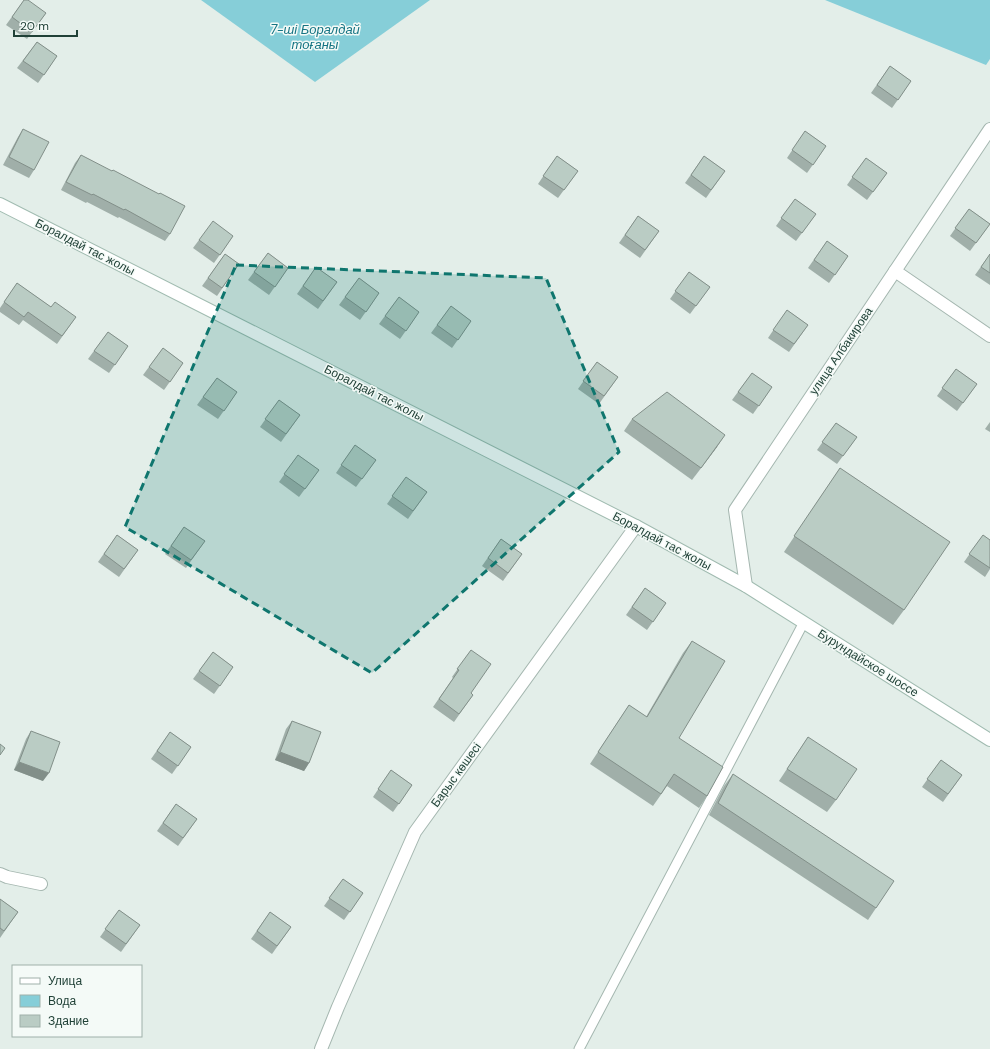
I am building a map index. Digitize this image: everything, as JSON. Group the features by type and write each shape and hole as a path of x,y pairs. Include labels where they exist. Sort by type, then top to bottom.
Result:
{"street":[{"name":"улица Албакирова","path":"746,586 735,510 990,129"},
{"name":"Боралдай тас жолы","path":"0,204 636,526 746,586"},
{"path":"895,271 990,336"},
{"name":"Барыс көшесі","path":"321,1049 415,832 636,526"},
{"name":"Бурундайское шоссе","path":"746,586 990,740"},
{"path":"0,874 7,877 41,884"}],"lane":[{"path":"579,1049 804,622"}],"highlighted area":[{"path":"236,265 546,278 619,452 372,673 125,527"}],"water":[{"name":"7-ші Боралдай тоғаны","path":"201,0 430,0 315,82"},
{"path":"825,0 990,0 990,59 986,65"}],"building":[{"path":"24,0 28,0 46,13 32,32 12,17"},
{"path":"37,42 57,56 44,75 23,61"},
{"path":"890,66 911,81 898,100 877,85"},
{"path":"23,129 49,142 34,170 9,157"},
{"path":"805,131 826,146 813,165 792,150"},
{"path":"81,155 185,206 170,234 125,209 124,210 66,182"},
{"path":"557,156 578,171 564,190 543,176"},
{"path":"704,156 725,171 711,190 691,175"},
{"path":"866,158 887,173 873,192 852,177"},
{"path":"795,199 816,214 802,233 781,218"},
{"path":"969,209 990,224 976,243 955,228"},
{"path":"638,216 659,231 645,250 625,235"},
{"path":"213,221 233,236 220,255 199,240"},
{"path":"827,241 848,256 835,275 814,260"},
{"path":"268,253 288,268 275,287 254,272"},
{"path":"225,254 239,264 222,288 208,278"},
{"path":"990,254 990,273 981,267"},
{"path":"316,267 337,282 323,301 303,286"},
{"path":"689,272 710,287 696,306 675,291"},
{"path":"359,278 379,293 366,312 345,297"},
{"path":"17,283 51,307 55,302 76,317 62,336 28,312 24,317 4,302"},
{"path":"399,297 419,312 406,331 385,316"},
{"path":"451,306 471,321 458,340 437,325"},
{"path":"787,310 808,325 794,344 773,330"},
{"path":"108,332 128,346 115,365 94,351"},
{"path":"163,348 183,363 170,382 149,367"},
{"path":"597,362 618,377 604,396 583,381"},
{"path":"956,369 977,384 963,403 942,388"},
{"path":"752,373 772,387 759,406 738,392"},
{"path":"217,378 237,392 224,411 203,397"},
{"path":"667,392 725,435 701,468 632,419"},
{"path":"279,400 300,415 286,434 265,419"},
{"path":"836,423 857,437 843,456 822,442"},
{"path":"355,445 376,460 362,479 341,465"},
{"path":"298,455 319,470 305,489 284,474"},
{"path":"840,468 950,542 904,610 794,536"},
{"path":"406,477 427,492 413,511 392,496"},
{"path":"184,527 205,541 191,560 171,546"},
{"path":"117,535 138,550 124,569 104,554"},
{"path":"983,535 990,540 990,568 969,554"},
{"path":"501,539 522,554 508,573 488,558"},
{"path":"645,588 666,603 653,622 632,607"},
{"path":"692,641 725,661 679,738 723,767 707,796 674,774 661,794 598,752 629,705 647,717"},
{"path":"471,650 491,664 471,693 473,695 459,714 439,699 459,670 457,669"},
{"path":"213,652 233,667 220,686 199,671"},
{"path":"292,721 321,732 309,763 280,752"},
{"path":"31,731 60,742 49,773 19,762"},
{"path":"170,732 191,747 178,766 157,751"},
{"path":"808,737 857,769 836,800 787,769"},
{"path":"0,744 5,748 0,755"},
{"path":"941,760 962,775 948,794 927,779"},
{"path":"391,770 412,785 399,804 378,789"},
{"path":"733,774 894,881 876,908 718,803"},
{"path":"176,804 197,819 183,838 163,823"},
{"path":"343,879 363,893 350,912 329,898"},
{"path":"0,899 18,912 4,931 0,928"},
{"path":"119,910 140,925 126,944 105,929"},
{"path":"270,912 291,927 277,946 257,931"}]}
